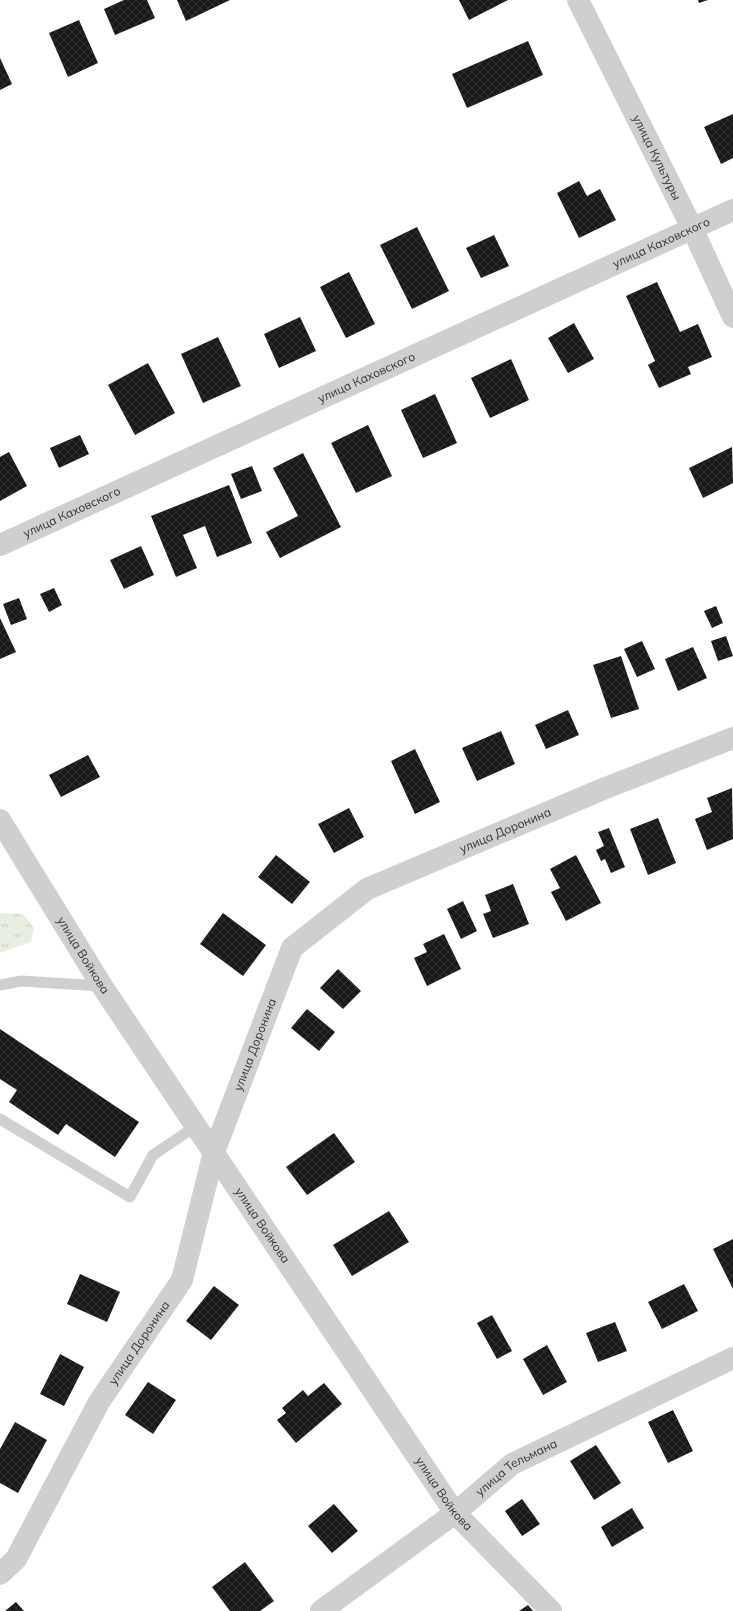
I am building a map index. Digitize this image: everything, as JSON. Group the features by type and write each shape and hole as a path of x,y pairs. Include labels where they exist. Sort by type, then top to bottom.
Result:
{"street":[{"name":"улица Культуры","path":"578,0 692,228 733,317"},
{"name":"улица Каховского","path":"0,545 733,210"},
{"name":"улица Доронина","path":"0,1574 16,1559 99,1402 182,1280 214,1152 292,948 368,889 603,789 733,738"},
{"name":"улица Войкова","path":"0,820 102,986 455,1513 551,1611"},
{"name":"улица Тельмана","path":"322,1611 455,1513 512,1464 733,1358"}],"lane":[{"path":"0,986 21,981 102,986"},
{"path":"0,1119 130,1197 153,1155 196,1126"}],"green space":[{"path":"0,913 23,914 34,928 31,942 0,953"}],"building":[{"path":"124,0 147,0 155,18 115,35 104,9"},
{"path":"177,0 230,0 186,21"},
{"path":"459,0 508,0 469,20"},
{"path":"698,0 708,0 699,3"},
{"path":"79,20 98,63 68,77 49,33"},
{"path":"528,41 543,75 467,108 452,74"},
{"path":"0,58 12,84 0,90"},
{"path":"733,114 733,158 721,164 704,127"},
{"path":"579,181 587,196 600,189 616,220 579,238 557,193"},
{"path":"417,227 449,291 412,309 380,245"},
{"path":"494,235 509,266 481,278 466,248"},
{"path":"349,272 375,324 346,338 320,287"},
{"path":"657,282 680,332 698,324 712,357 688,367 691,374 659,388 648,365 655,361 626,296"},
{"path":"300,317 316,351 279,368 264,334"},
{"path":"574,323 594,359 568,373 548,338"},
{"path":"218,337 241,386 203,403 181,354"},
{"path":"511,359 529,400 490,418 471,378"},
{"path":"148,363 175,413 135,435 108,385"},
{"path":"435,394 457,443 423,458 401,410"},
{"path":"368,425 392,476 356,493 331,443"},
{"path":"80,435 89,454 59,468 50,448"},
{"path":"732,447 733,483 703,498 689,468"},
{"path":"9,452 27,486 0,501 0,457"},
{"path":"303,453 341,527 280,558 266,532 298,516 273,468"},
{"path":"252,466 262,491 241,499 231,474"},
{"path":"229,485 252,543 217,557 205,526 183,535 197,568 176,577 151,516"},
{"path":"141,546 154,575 124,589 110,560"},
{"path":"54,588 62,605 49,612 40,594"},
{"path":"19,598 27,619 11,625 3,604"},
{"path":"716,606 723,623 712,628 704,611"},
{"path":"0,618 16,652 0,659"},
{"path":"726,636 733,656 718,661 711,641"},
{"path":"642,641 655,669 637,677 624,649"},
{"path":"693,647 707,678 678,691 665,659"},
{"path":"621,656 639,709 611,718 593,665"},
{"path":"568,710 579,735 546,749 535,725"},
{"path":"501,731 515,764 477,781 462,748"},
{"path":"415,749 440,802 415,814 391,761"},
{"path":"88,755 100,777 61,797 49,775"},
{"path":"732,788 733,839 707,850 695,819 712,812 707,798"},
{"path":"349,808 364,837 334,853 318,824"},
{"path":"658,818 676,863 648,875 630,829"},
{"path":"609,828 625,867 611,873 605,859 601,861 596,850 604,846 598,832"},
{"path":"276,855 310,882 292,904 258,877"},
{"path":"576,855 601,903 566,921 551,892 560,888 550,869"},
{"path":"513,884 529,924 493,938 483,914 491,911 485,895"},
{"path":"463,901 477,931 461,939 447,909"},
{"path":"223,913 266,945 243,976 200,944"},
{"path":"444,934 461,969 427,986 414,958 427,952 423,944"},
{"path":"338,969 361,991 343,1009 320,988"},
{"path":"307,1009 335,1032 319,1051 291,1028"},
{"path":"0,1029 139,1122 115,1157 66,1124 58,1135 9,1102 17,1090 0,1079"},
{"path":"334,1133 355,1162 307,1195 286,1167"},
{"path":"389,1211 409,1242 352,1276 333,1245"},
{"path":"733,1239 733,1289 713,1249"},
{"path":"80,1274 120,1292 107,1322 67,1304"},
{"path":"684,1284 698,1311 662,1329 648,1302"},
{"path":"214,1286 239,1305 211,1340 186,1321"},
{"path":"492,1315 512,1351 497,1359 477,1323"},
{"path":"615,1322 627,1351 598,1362 586,1333"},
{"path":"547,1345 567,1382 543,1395 523,1359"},
{"path":"60,1354 84,1367 64,1406 40,1394"},
{"path":"148,1382 176,1400 153,1434 125,1415"},
{"path":"324,1383 342,1404 296,1443 277,1420 286,1413 282,1408 303,1390 308,1396"},
{"path":"673,1410 693,1451 668,1463 648,1422"},
{"path":"15,1422 47,1440 18,1493 0,1483 0,1449"},
{"path":"596,1445 621,1483 594,1500 570,1461"},
{"path":"522,1499 540,1524 522,1536 505,1511"},
{"path":"334,1504 358,1531 332,1553 308,1526"},
{"path":"632,1508 644,1528 612,1547 601,1527"},
{"path":"245,1562 274,1601 260,1611 230,1611 212,1587"},
{"path":"16,1602 24,1611 5,1611"},
{"path":"528,1605 533,1611 519,1611"}]}
